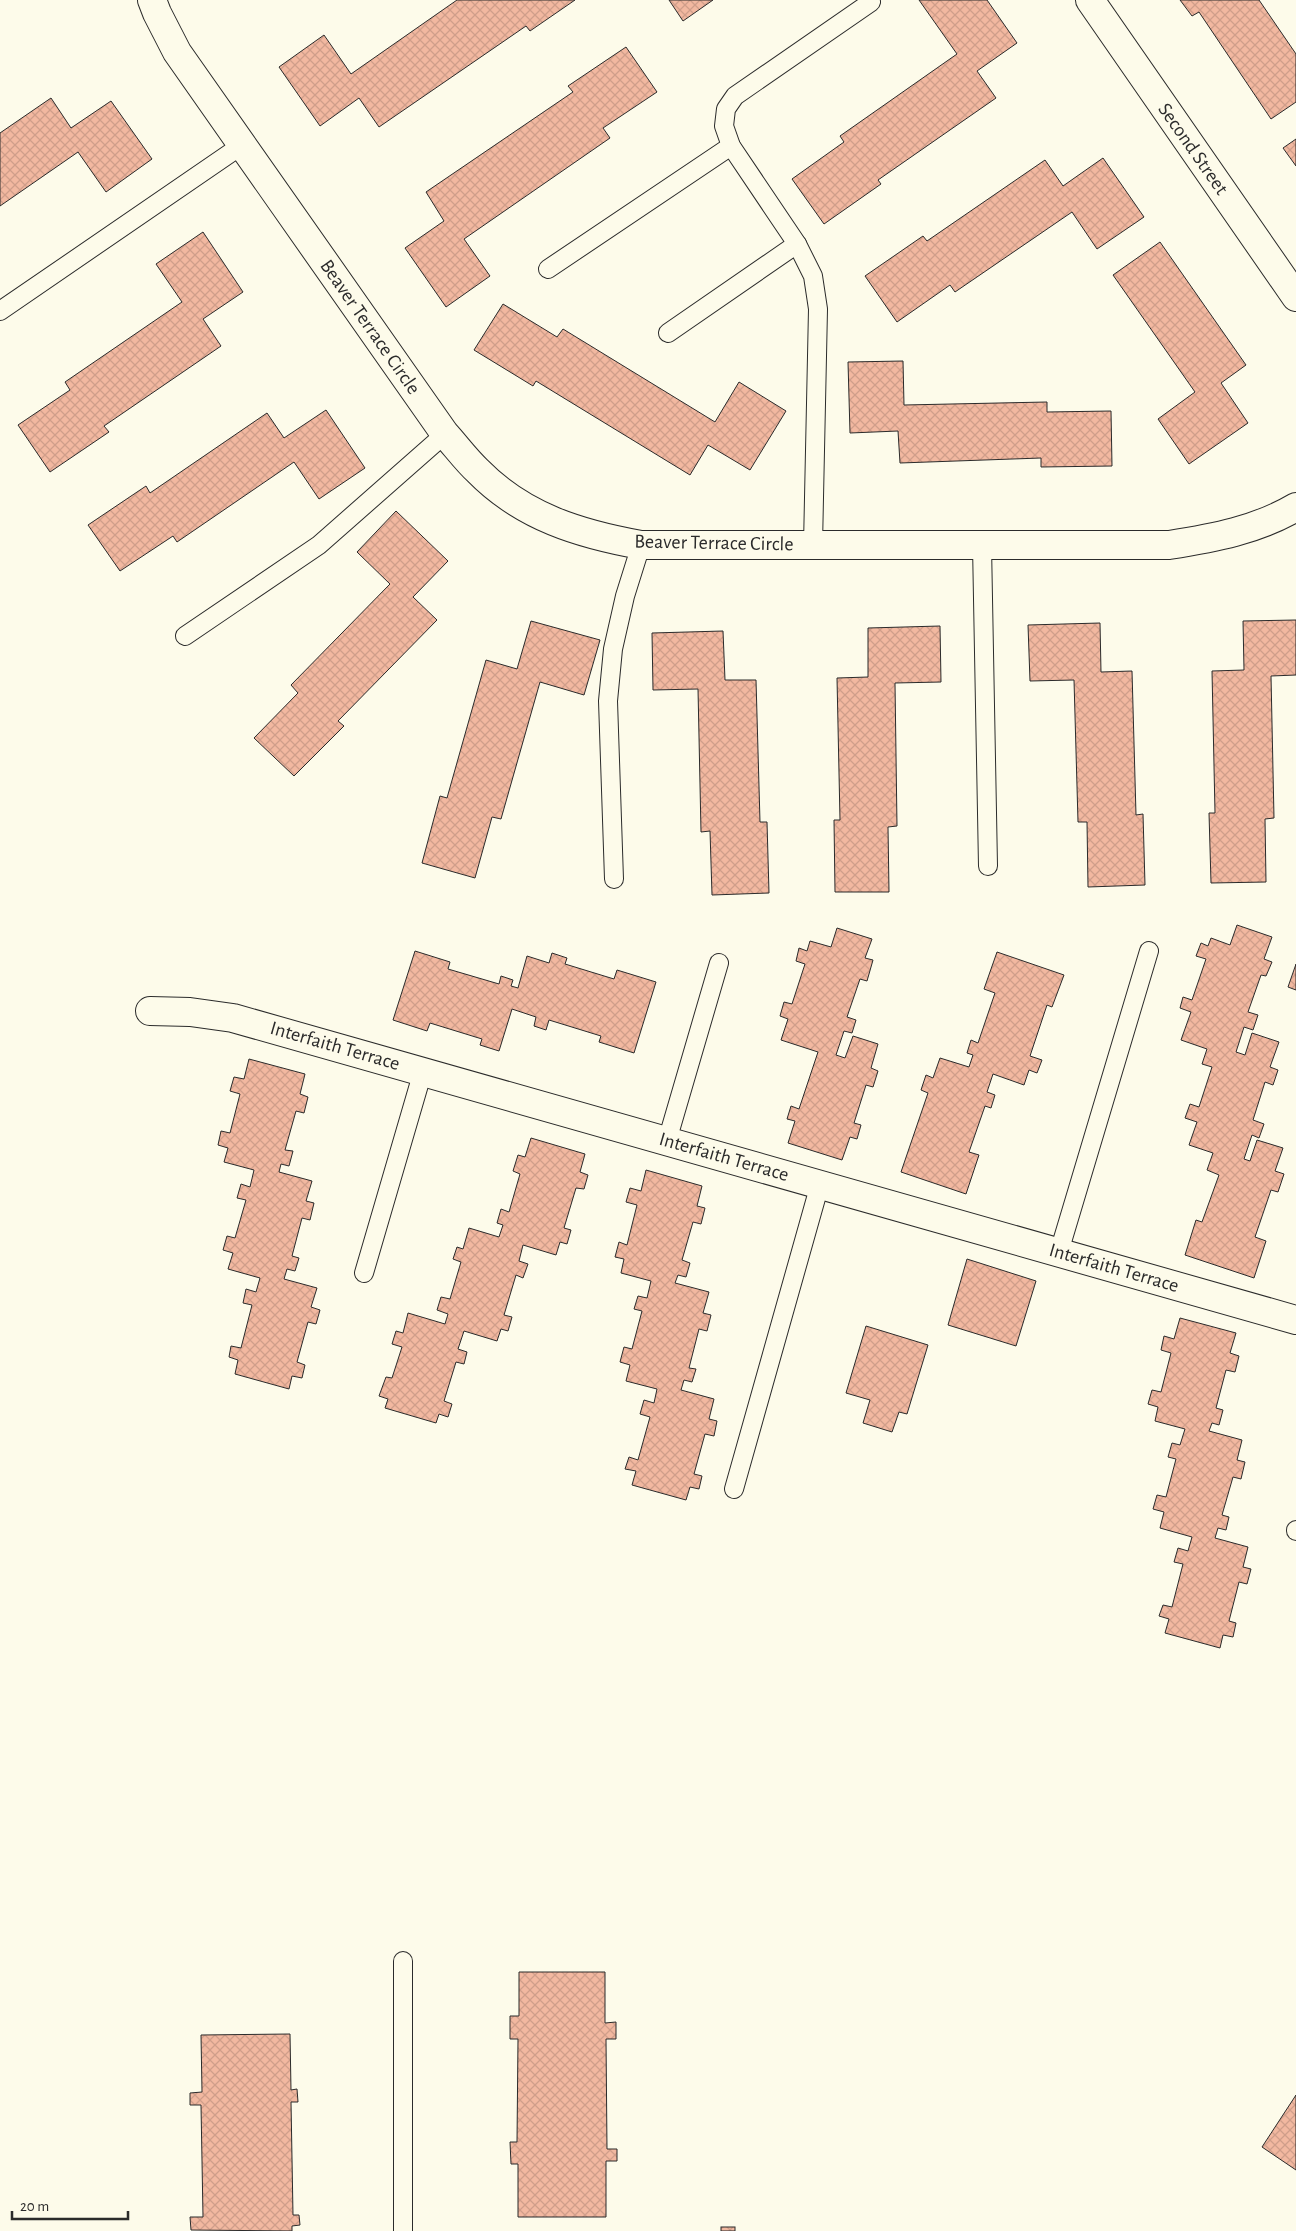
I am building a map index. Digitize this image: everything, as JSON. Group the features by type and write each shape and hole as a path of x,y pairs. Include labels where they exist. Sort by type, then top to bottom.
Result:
{"street":[{"name":"Beaver Terrace Circle","path":"152,0 157,14 177,52 445,434 479,472 512,499 552,521 594,536 641,545 1169,545 1222,537 1278,518 1296,506"},
{"name":"Second Street","path":"1090,0 1296,297"},
{"name":"Interfaith Terrace","path":"150,1011 190,1012 233,1018 1296,1320"}],"lane":[{"path":"813,545 818,309 813,276 797,244 731,146 724,126 726,109 735,96 871,2"},
{"path":"0,311 242,145"},
{"path":"548,269 731,146"},
{"path":"668,333 797,244"},
{"path":"186,636 320,545 445,434"},
{"path":"614,879 608,701 613,648 625,596 641,545"},
{"path":"982,545 988,866"},
{"path":"1059,1252 1149,951"},
{"path":"667,1141 719,963"},
{"path":"364,1273 423,1071"},
{"path":"734,1489 820,1184"},
{"path":"403,1961 403,2231"}],"building":[{"path":"457,0 575,0 530,31 526,26 379,127 359,98 320,126 279,67 324,35 351,74"},
{"path":"669,0 713,0 683,21"},
{"path":"919,0 987,0 1017,43 977,71 996,98 878,180 881,184 824,224 792,179 844,142 840,136 957,54"},
{"path":"1180,0 1259,0 1296,54 1296,102 1271,119 1199,12 1192,16"},
{"path":"626,47 657,92 603,128 610,138 464,239 490,276 446,307 405,248 444,221 426,192 573,92 568,86"},
{"path":"51,98 71,128 111,101 152,159 106,192 78,152 0,206 0,133"},
{"path":"1296,139 1296,166 1283,148"},
{"path":"1103,158 1144,217 1097,249 1072,212 955,292 950,285 897,322 865,276 923,236 927,241 1045,160 1063,186"},
{"path":"203,232 243,292 203,319 221,346 104,426 109,432 50,472 18,425 70,390 65,382 182,302 156,264"},
{"path":"1160,242 1246,365 1221,383 1248,423 1189,464 1158,419 1195,392 1113,275"},
{"path":"503,304 557,337 563,329 715,422 739,382 786,411 750,470 708,445 690,475 536,381 533,386 474,350"},
{"path":"903,361 904,405 1047,402 1047,412 1111,411 1112,466 1041,467 1041,458 900,463 898,431 850,433 848,362"},
{"path":"326,410 365,468 319,499 294,462 177,542 173,536 120,571 88,525 146,486 150,493 267,413 284,438"},
{"path":"396,511 448,561 413,597 437,620 338,721 344,726 294,776 254,738 298,693 291,685 390,584 357,552"},
{"path":"1296,620 1296,675 1271,676 1274,818 1265,819 1266,882 1211,883 1209,813 1215,813 1212,671 1244,670 1243,621"},
{"path":"531,621 600,640 584,695 540,682 501,819 492,817 475,878 422,863 440,796 447,798 486,660 517,669"},
{"path":"1100,623 1101,672 1132,671 1136,815 1143,814 1145,885 1088,887 1087,822 1078,822 1074,680 1030,681 1028,625"},
{"path":"940,626 941,682 895,683 897,826 888,827 889,892 835,892 834,820 840,820 837,678 868,677 868,628"},
{"path":"723,631 725,680 756,680 760,822 767,822 769,893 712,895 710,831 701,832 698,689 653,690 652,633"},
{"path":"1237,925 1272,937 1264,959 1272,962 1266,976 1261,975 1248,1012 1258,1015 1253,1030 1244,1027 1236,1052 1245,1055 1252,1033 1279,1042 1270,1067 1278,1070 1273,1085 1265,1082 1253,1120 1264,1124 1259,1138 1252,1135 1244,1159 1250,1161 1257,1140 1283,1148 1275,1171 1284,1174 1278,1192 1271,1190 1255,1237 1266,1241 1254,1278 1185,1255 1196,1220 1202,1222 1219,1175 1207,1170 1213,1153 1189,1145 1197,1122 1185,1118 1190,1104 1199,1107 1212,1067 1202,1064 1207,1049 1181,1040 1191,1012 1180,1008 1183,997 1192,1000 1206,959 1196,956 1201,943 1208,946 1211,938 1230,945"},
{"path":"837,928 872,939 865,958 873,960 867,981 860,979 847,1017 856,1020 852,1033 844,1031 836,1055 845,1058 853,1036 878,1044 871,1068 878,1071 873,1087 866,1085 854,1123 861,1125 857,1139 850,1137 842,1160 788,1143 795,1121 787,1119 791,1106 799,1109 818,1052 781,1040 788,1019 780,1016 784,1002 792,1004 805,964 796,961 799,948 807,951 810,941 831,947"},
{"path":"415,951 450,962 448,969 499,984 501,976 513,980 511,986 518,988 527,956 549,963 552,953 567,958 565,964 614,979 617,970 656,982 634,1053 599,1042 601,1036 549,1020 546,1030 534,1026 536,1017 512,1009 499,1051 480,1045 482,1039 430,1023 427,1031 393,1020"},
{"path":"997,952 1064,975 1052,1007 1047,1005 1030,1056 1042,1060 1037,1073 1029,1070 1024,1085 993,1074 987,1092 995,1095 991,1108 985,1106 969,1152 979,1155 966,1194 901,1172 928,1093 921,1090 926,1075 933,1078 940,1058 969,1067 973,1055 967,1053 971,1040 978,1043 995,993 984,989"},
{"path":"1296,964 1296,990 1288,987"},
{"path":"249,1059 305,1074 300,1094 308,1097 304,1113 296,1111 285,1150 293,1151 289,1166 281,1164 279,1172 312,1181 306,1201 314,1203 310,1220 302,1218 292,1256 299,1258 295,1271 287,1269 284,1279 317,1288 311,1307 320,1310 316,1324 308,1322 297,1362 305,1365 302,1378 292,1376 289,1389 235,1374 238,1360 229,1357 231,1346 241,1348 252,1305 243,1303 246,1289 256,1292 260,1278 228,1269 233,1253 223,1250 227,1236 235,1238 246,1200 237,1198 241,1184 250,1187 254,1170 224,1162 228,1148 218,1145 221,1131 230,1133 240,1094 230,1091 234,1077 244,1079"},
{"path":"531,1138 585,1154 580,1172 588,1175 584,1189 576,1188 564,1228 571,1230 567,1244 560,1242 556,1255 523,1245 519,1261 528,1264 523,1278 516,1275 504,1315 512,1317 508,1331 501,1329 497,1341 464,1331 458,1349 467,1352 464,1364 456,1362 444,1401 452,1404 448,1417 439,1414 436,1423 385,1408 388,1399 379,1396 386,1377 392,1378 402,1347 392,1344 396,1331 403,1333 408,1313 445,1324 448,1314 437,1310 441,1297 450,1299 461,1262 453,1259 457,1247 463,1249 469,1228 499,1237 503,1225 497,1223 501,1209 509,1212 520,1174 513,1171 518,1155 525,1157"},
{"path":"646,1170 702,1186 697,1206 705,1208 701,1224 693,1222 682,1260 690,1263 686,1277 678,1275 675,1283 709,1292 703,1313 711,1315 707,1331 699,1329 689,1368 696,1369 692,1382 684,1380 681,1390 714,1399 709,1419 717,1421 714,1436 705,1434 694,1474 702,1476 699,1489 690,1487 686,1500 632,1485 636,1471 625,1469 629,1457 638,1460 650,1417 640,1414 644,1400 654,1403 657,1389 626,1381 630,1365 620,1362 624,1347 632,1349 642,1311 634,1309 638,1296 647,1298 651,1281 621,1273 624,1259 615,1257 619,1242 627,1245 637,1205 626,1202 630,1188 641,1191"},
{"path":"967,1259 1036,1281 1016,1346 948,1325"},
{"path":"1180,1318 1236,1333 1230,1353 1239,1356 1235,1372 1226,1370 1216,1408 1223,1410 1219,1425 1212,1423 1209,1431 1242,1440 1237,1460 1245,1462 1241,1479 1233,1477 1222,1515 1229,1517 1226,1530 1218,1528 1215,1538 1248,1547 1243,1567 1251,1569 1247,1584 1239,1582 1229,1621 1236,1623 1233,1637 1223,1635 1220,1648 1165,1633 1169,1619 1159,1616 1163,1605 1172,1607 1183,1564 1174,1562 1178,1548 1188,1551 1192,1537 1160,1528 1164,1512 1153,1509 1157,1495 1166,1497 1176,1459 1168,1457 1172,1443 1180,1445 1185,1429 1155,1421 1158,1407 1148,1404 1152,1390 1161,1392 1171,1353 1161,1350 1164,1336 1174,1339"},
{"path":"866,1326 928,1345 907,1414 899,1412 892,1432 863,1423 870,1400 846,1393"},
{"path":"519,1972 605,1972 605,2023 616,2022 616,2039 606,2039 607,2149 617,2149 617,2161 606,2161 606,2217 518,2217 518,2164 511,2164 510,2142 517,2142 518,2039 510,2039 510,2016 519,2016"},
{"path":"290,2034 291,2090 297,2089 298,2102 291,2102 293,2215 299,2215 300,2225 292,2226 292,2231 191,2230 190,2217 203,2217 201,2105 190,2105 190,2093 202,2092 201,2035"},
{"path":"1296,2095 1296,2170 1262,2147"},
{"path":"721,2227 735,2227 735,2231 721,2231"}]}
